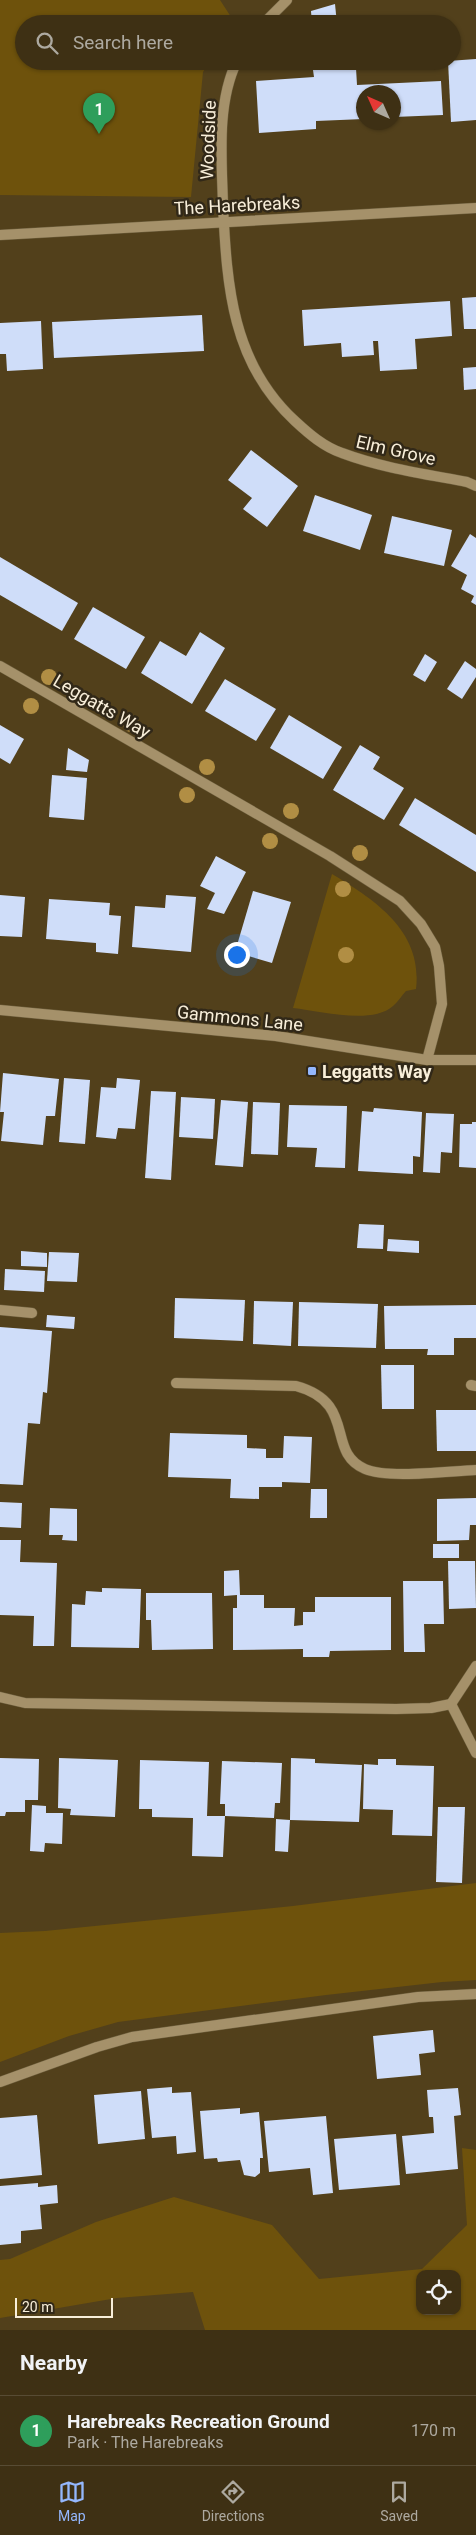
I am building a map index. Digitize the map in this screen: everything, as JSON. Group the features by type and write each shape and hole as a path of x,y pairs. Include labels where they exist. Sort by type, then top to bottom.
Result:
{"street":[{"path":"272,15 287,0"},
{"name":"Woodside","path":"224,222 222,170 224,114 227,88 234,70"},
{"name":"The Harebreaks","path":"0,235 476,208"},
{"name":"Elm Grove","path":"224,222 231,296 238,332 257,375 280,407 310,435 340,452 376,464 467,482 476,486"},
{"name":"Leggatts Way","path":"0,666 330,856 400,902 420,924 435,947 439,966 442,1004 427,1060"},
{"name":"Gammons Lane","path":"0,1010 276,1036 427,1060 476,1060"},
{"path":"0,1310 32,1313"},
{"path":"176,1382 296,1386 308,1389 326,1400 331,1407 340,1427 343,1447 356,1465 365,1470 381,1474 476,1470"},
{"path":"0,1697 25,1702 396,1710 431,1708 451,1704 476,1666"},
{"path":"451,1704 476,1753"},
{"path":"0,2082 97,2046 132,2037 409,1998 476,1994"}],"shaded area":[{"path":"0,0 220,0 230,15 15,15 15,70 204,70 191,197 0,195"},
{"path":"332,874 364,895 393,919 404,934 412,950 416,968 416,989 406,991 395,1004 384,1012 359,1016 293,1008"},
{"path":"476,1883 476,1980 326,1995 118,2022 69,2036 0,2062 0,1933 45,1931 293,1906"},
{"path":"462,2148 476,2150 476,2330 205,2330 193,2292 117,2298 0,2318 0,2260 10,2259 96,2222 174,2197 272,2225 319,2279 422,2269 467,2225"}],"building":[{"path":"335,4 336,15 311,15 311,11"},
{"path":"476,59 476,120 451,122 448,70 461,70 461,60"},
{"path":"313,70 356,70 356,119 316,121 316,129 259,133 256,81 314,77"},
{"path":"441,81 443,115 401,117 401,85 357,85"},
{"path":"476,297 476,329 464,329 462,298"},
{"path":"450,301 452,336 415,339 417,369 380,371 378,341 373,341 374,355 342,357 341,343 304,346 302,310"},
{"path":"202,315 204,351 54,358 52,322"},
{"path":"41,321 43,369 7,371 6,354 0,354 0,323"},
{"path":"476,367 476,389 464,390 463,368"},
{"path":"251,450 298,486 267,527 243,509 252,498 228,480"},
{"path":"315,495 372,515 360,550 303,531"},
{"path":"392,516 452,530 444,566 384,553"},
{"path":"470,534 476,538 476,605 471,602 474,596 461,589 467,575 451,566"},
{"path":"0,557 78,603 62,631 0,595"},
{"path":"93,607 145,637 126,669 74,639"},
{"path":"200,632 225,648 192,704 141,673 160,641 186,656"},
{"path":"425,654 437,662 425,682 413,675"},
{"path":"465,661 476,669 476,677 462,699 447,689"},
{"path":"225,679 276,709 256,741 205,711"},
{"path":"289,715 342,747 323,779 270,748"},
{"path":"0,725 24,739 10,764 0,758"},
{"path":"360,745 380,757 373,769 404,788 384,820 333,790"},
{"path":"68,748 89,760 87,772 66,770"},
{"path":"52,775 87,778 84,820 49,817"},
{"path":"415,798 476,835 476,872 399,825"},
{"path":"216,856 246,872 224,914 207,909 215,893 200,886"},
{"path":"253,891 291,902 272,963 235,952"},
{"path":"0,895 25,897 22,937 0,936"},
{"path":"166,895 196,897 191,952 132,947 135,906 165,908"},
{"path":"49,899 110,903 109,915 121,916 118,954 96,952 96,943 46,939"},
{"path":"3,1073 59,1079 55,1116 46,1116 43,1145 1,1141 4,1112 0,1112"},
{"path":"64,1078 90,1080 85,1144 59,1142"},
{"path":"117,1078 140,1080 135,1129 118,1128 116,1139 96,1137 101,1087 116,1088"},
{"path":"151,1091 176,1092 171,1180 145,1178"},
{"path":"181,1097 215,1099 213,1139 179,1137"},
{"path":"221,1100 248,1102 243,1167 215,1165"},
{"path":"253,1102 280,1103 278,1155 251,1154"},
{"path":"289,1105 347,1106 345,1168 315,1167 317,1148 287,1147"},
{"path":"374,1108 422,1112 420,1157 413,1156 413,1174 358,1171 362,1111 373,1112"},
{"path":"426,1113 454,1114 452,1153 441,1152 440,1173 423,1172"},
{"path":"472,1122 476,1122 476,1168 459,1167 460,1124 472,1124"},
{"path":"359,1224 384,1225 383,1249 357,1248"},
{"path":"388,1239 419,1241 419,1253 387,1251"},
{"path":"21,1251 47,1253 47,1267 21,1266"},
{"path":"49,1252 79,1253 77,1282 47,1281"},
{"path":"5,1269 45,1271 44,1292 4,1290"},
{"path":"175,1298 245,1300 243,1341 174,1338"},
{"path":"254,1301 293,1302 291,1346 253,1344"},
{"path":"299,1302 378,1304 376,1348 298,1346"},
{"path":"476,1305 476,1338 454,1338 454,1355 427,1355 428,1349 385,1349 384,1306"},
{"path":"47,1315 75,1317 74,1329 46,1327"},
{"path":"0,1327 52,1331 47,1393 43,1392 40,1424 28,1423 23,1485 0,1484"},
{"path":"381,1365 414,1365 414,1409 382,1409"},
{"path":"436,1410 476,1410 476,1451 437,1451"},
{"path":"170,1433 247,1435 247,1448 266,1449 266,1458 283,1458 284,1436 312,1437 310,1483 282,1482 282,1487 259,1487 259,1499 230,1498 231,1479 168,1477"},
{"path":"311,1489 327,1489 327,1518 310,1518"},
{"path":"476,1498 476,1525 470,1525 469,1540 437,1541 437,1499"},
{"path":"0,1502 22,1503 21,1528 0,1527"},
{"path":"50,1508 77,1509 77,1541 62,1540 63,1535 49,1535"},
{"path":"0,1540 21,1540 20,1562 57,1563 54,1646 33,1646 34,1616 0,1615"},
{"path":"433,1544 459,1544 459,1558 433,1558"},
{"path":"448,1561 475,1561 476,1608 449,1609"},
{"path":"239,1570 240,1595 264,1595 264,1608 295,1608 294,1626 303,1625 303,1612 315,1612 315,1597 391,1597 391,1650 330,1651 329,1657 303,1657 303,1649 233,1650 233,1608 237,1608 237,1595 224,1596 224,1571"},
{"path":"403,1581 443,1581 444,1624 424,1624 425,1652 404,1652"},
{"path":"102,1588 141,1589 139,1648 71,1647 72,1604 85,1605 86,1591 102,1592"},
{"path":"146,1593 212,1593 213,1649 152,1650 151,1620 146,1620"},
{"path":"0,1758 39,1759 38,1800 25,1800 25,1812 6,1812 5,1816 0,1816"},
{"path":"59,1758 118,1760 115,1817 70,1815 71,1809 58,1808"},
{"path":"291,1758 315,1759 315,1763 362,1765 359,1822 290,1820"},
{"path":"378,1759 396,1759 396,1765 434,1766 432,1836 392,1835 393,1810 363,1809 364,1764 378,1765"},
{"path":"140,1760 209,1762 207,1816 225,1816 223,1857 192,1856 193,1818 152,1817 152,1809 139,1809"},
{"path":"222,1761 282,1763 280,1803 275,1803 274,1818 225,1816 225,1804 220,1804"},
{"path":"32,1805 46,1806 46,1813 63,1813 62,1844 45,1843 44,1852 30,1851"},
{"path":"438,1807 465,1807 462,1883 436,1882"},
{"path":"276,1819 290,1820 288,1852 275,1851"},
{"path":"433,2030 435,2052 419,2054 421,2075 377,2079 373,2036"},
{"path":"172,2087 172,2093 191,2092 196,2152 177,2154 176,2136 152,2138 147,2089"},
{"path":"458,2088 461,2115 454,2116 458,2169 406,2174 402,2136 434,2133 433,2117 429,2117 427,2090"},
{"path":"141,2091 145,2139 98,2144 94,2095"},
{"path":"240,2108 240,2114 259,2112 263,2158 260,2158 260,2173 255,2177 244,2175 240,2160 218,2162 217,2158 204,2159 200,2111"},
{"path":"37,2115 42,2175 0,2179 0,2118"},
{"path":"326,2116 333,2193 313,2195 310,2168 269,2172 264,2121"},
{"path":"396,2134 400,2185 339,2190 334,2139"},
{"path":"38,2183 38,2187 57,2185 58,2203 40,2205 42,2229 21,2231 21,2243 0,2245 0,2186"}],"place":[{"name":"Harebreaks Recreation Ground","path":"99,134"},
{"name":"Leggatts Way","path":"312,1071"}]}
